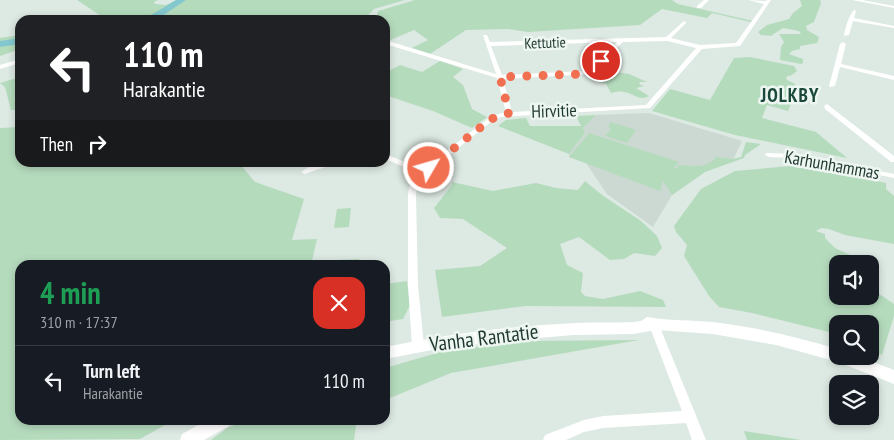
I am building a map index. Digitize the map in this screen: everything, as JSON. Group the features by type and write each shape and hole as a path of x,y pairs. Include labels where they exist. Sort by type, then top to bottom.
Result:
{"main road":[{"name":"Vanha Rantatie","path":"390,352 486,336 584,328 620,329 654,325 711,328 801,345 829,353"},
{"name":"Vanha Rantatie","path":"862,365 894,377"},
{"path":"188,440 214,425"}],"street":[{"path":"699,7 707,0"},
{"path":"700,46 738,45 768,2 750,0"},
{"path":"854,0 894,7"},
{"path":"846,35 854,11"},
{"path":"851,19 894,26"},
{"path":"667,39 684,22"},
{"path":"485,36 500,77 509,113"},
{"name":"Kettutie","path":"488,44 667,39 700,46"},
{"path":"390,44 500,77 587,73 622,40"},
{"path":"832,86 843,44"},
{"name":"Hirvitie","path":"418,346 413,284 412,195 415,181 491,119 509,113 646,108 652,104 693,52 700,46"},
{"path":"0,68 15,63"},
{"path":"837,65 894,78"},
{"path":"827,106 827,108 894,160"},
{"name":"Karhunhammas","path":"769,155 795,156 894,176"},
{"path":"390,158 424,172"},
{"path":"305,172 317,167"},
{"path":"654,325 699,440"},
{"path":"550,440 584,426 603,422 689,417"}],"shaded area":[{"path":"649,113 742,141 733,160 705,172 672,195 653,227 607,194 586,163 569,157 569,154 585,133 583,128 596,115"}],"green space":[{"path":"77,0 158,0 154,2 155,4 166,5 177,0 405,0 374,9 368,15 100,15"},
{"path":"415,0 672,0 678,4 753,21 712,13 707,18 662,9 640,25 528,32 508,29 466,30 430,54 412,48 428,40 414,30 390,40 390,15 377,15 378,11"},
{"path":"800,0 820,0 821,3 814,22 806,26 807,30 819,37 817,43 800,46 800,49 789,54 803,59 801,64 780,60 781,47 784,42 779,34 801,34 799,31 783,28 772,36 761,35 758,32 767,25 789,19 802,6"},
{"path":"15,36 15,51 0,56 0,38"},
{"path":"750,57 794,66 797,71 786,77 787,80 795,84 796,91 788,111 767,105 762,118 816,132 847,158 735,135 652,111 670,89 710,100 734,58"},
{"path":"440,61 463,69 453,77 463,85 472,109 487,117 472,128 433,111 390,97 390,70 400,65 422,72"},
{"path":"597,71 629,74 647,82 640,82 639,84 644,86 636,88 649,96 642,98 622,92 611,93 606,84 591,77"},
{"path":"15,78 15,110 11,110 5,87 0,83"},
{"path":"596,115 583,128 585,133 569,154 498,126 506,120 526,118 530,126 581,126 576,116"},
{"path":"611,122 636,130 627,143 605,136 611,129 608,126"},
{"path":"15,127 15,167 242,167 255,182 304,199 292,240 317,239 312,260 15,260 15,425 165,425 140,439 0,440 0,128"},
{"path":"589,133 679,162 674,168 676,169 679,165 704,165 713,161 716,157 733,159 741,157 746,142 761,144 745,155 744,158 705,172 672,195 663,181 660,191 569,157"},
{"path":"802,165 886,183 886,189 894,196 894,244 845,235 829,229 821,228 816,231 825,234 825,238 835,248 850,255 829,255 829,305 879,305 879,294 894,304 894,316 882,355 879,354 879,315 829,315 829,332 719,307 709,296 684,256 687,245 676,232 674,226 701,189 735,171"},
{"path":"585,181 602,195 641,221 657,236 662,248 655,256 634,253 624,259 610,260 579,237 560,244 567,265 583,273 581,292 585,296 603,299 640,291 663,300 666,307 525,306 442,317 435,270 480,266 507,248 463,219 440,218 434,208 452,185 452,182 493,191 536,183 556,188 578,190"},
{"path":"351,208 349,227 334,228 337,209"},
{"path":"407,281 410,305 403,319 390,321 390,283"},
{"path":"639,340 451,373 390,398 390,367 444,351 522,341"},
{"path":"234,425 356,425 354,440 211,440 227,428"},
{"path":"744,431 801,440 747,440"}],"waterway":[{"path":"158,15 182,0"},
{"path":"0,44 15,42"}],"district":[{"name":"JOLKBY","path":"790,95"}],"route":[{"path":"429,168 491,119 509,113 500,77 583,74 590,72 601,61"}]}
